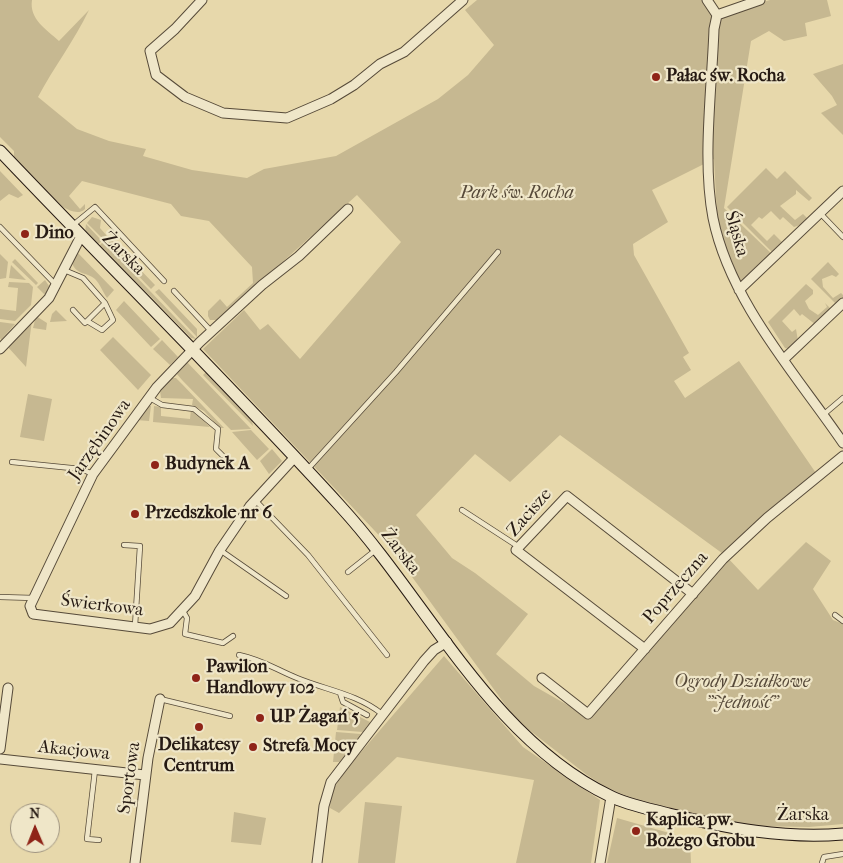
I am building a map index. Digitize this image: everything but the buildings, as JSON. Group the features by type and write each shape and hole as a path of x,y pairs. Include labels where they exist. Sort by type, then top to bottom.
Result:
{"street":[{"path":"202,0 175,29 150,51 156,75 185,97 223,113 286,118 331,98 354,85 380,64 404,52 463,0"},
{"path":"706,0 717,15 760,0"},
{"name":"Śląska","path":"717,15 714,29 710,192 720,245 739,290 784,359 843,443"},
{"name":"Żarska","path":"0,151 342,508 377,549 491,699 527,738 569,770 611,797 690,819 769,834 810,836 843,834"},
{"path":"739,290 843,191"},
{"name":"Jarzębinowa","path":"33,614 30,606 88,483 150,397 211,331 299,256 348,209"},
{"path":"0,349 49,298 57,286 81,236"},
{"path":"784,359 843,303"},
{"name":"Śląska","path":"834,430 843,436"},
{"name":"Poprzeczna","path":"542,678 588,714 723,559 755,529 843,456"},
{"path":"183,610 195,596 220,550 255,500 294,458"},
{"name":"Zacisze","path":"645,649 516,550 567,496 693,594"},
{"name":"Świerkowa","path":"33,614 154,628 166,625 183,610"},
{"path":"317,863 328,787 424,661 434,650 447,642"},
{"path":"0,749 8,688"},
{"name":"Sportowa","path":"135,863 145,776 160,699"},
{"name":"Akacjowa","path":"0,759 145,776"},
{"path":"600,863 611,797"}],"lane":[{"path":"72,226 95,207 164,281"},
{"path":"820,213 843,237"},
{"path":"0,227 57,286"},
{"path":"306,471 396,372 498,252"},
{"path":"64,269 83,278 105,303 113,320 102,330 87,321 85,323 72,310"},
{"path":"174,292 211,331"},
{"path":"87,321 105,303"},
{"path":"150,397 162,405 199,411 218,429 216,448 222,454"},
{"path":"823,414 843,398"},
{"path":"12,462 81,469 93,474"},
{"path":"255,500 308,555 388,655"},
{"path":"462,510 519,547"},
{"path":"124,545 140,546 135,626"},
{"path":"348,572 377,549"},
{"path":"220,550 286,596"},
{"path":"332,583 337,580"},
{"path":"0,597 34,598"},
{"path":"183,610 187,618 185,634 223,643 233,636"},
{"path":"835,615 843,621"},
{"path":"239,655 260,659 296,678 368,703 382,714"},
{"path":"340,693 343,702 367,715"},
{"path":"160,699 230,716"},
{"path":"95,770 87,839 99,840"},
{"path":"822,863 824,858 843,854"}],"green space":[{"path":"0,0 32,0 33,13 39,23 59,41 89,10 38,97 77,129 109,141 146,149 143,156 192,170 247,178 264,169 336,156 438,99 468,75 494,45 465,10 477,0 707,0 718,15 770,0 827,0 831,16 805,23 807,36 784,41 769,31 751,41 724,208 773,255 741,284 726,248 717,216 714,159 652,190 668,222 633,244 634,255 689,353 683,357 691,370 674,381 685,398 739,361 818,476 726,556 758,590 806,542 831,561 813,589 833,620 843,624 843,824 809,827 753,826 621,797 587,775 524,726 509,710 391,548 203,349 244,310 260,330 268,324 300,359 401,242 357,195 218,320 210,320 208,311 220,299 227,307 253,283 252,267 209,221 181,216 171,204 82,181 69,196 80,209 85,204 85,209 77,212 69,210 63,207 14,159 14,151 0,137","holes":["560,435 726,556 587,716 534,686 496,654 528,614 475,573 452,558 416,515 475,454 510,482"]},
{"path":"843,64 843,135 821,113 837,105 832,96 813,74"},
{"path":"766,168 777,179 785,171 812,198 809,201 796,190 796,194 780,206 795,220 803,214 807,218 800,225 794,227 783,217 780,220 771,211 762,219 759,217 751,225 767,241 774,234 784,244 774,254 727,207"},
{"path":"0,171 23,195 18,198 9,194 0,201"},
{"path":"92,217 101,220 100,228 107,236 103,239 87,223"},
{"path":"86,224 102,241 96,246 85,233"},
{"path":"109,237 155,285 151,289 105,241"},
{"path":"103,242 196,339 191,338 98,247"},
{"path":"77,252 114,290 107,298 95,279 76,270 74,267 72,263"},
{"path":"0,254 8,262 6,278 0,279"},
{"path":"15,259 38,283 36,285 12,262"},
{"path":"828,262 839,274 836,277 832,275 822,279 823,287 833,298 841,293 843,295 843,299 837,305 811,279"},
{"path":"11,265 26,280 9,278"},
{"path":"45,280 49,286 45,295 37,287"},
{"path":"9,282 29,283 33,287 31,305 15,321 0,319 0,309 16,311 18,288 8,287"},
{"path":"806,284 813,290 813,294 805,301 809,309 818,315 827,307 825,303 832,310 816,325 802,314 800,316 794,309 782,321 792,332 796,329 798,341 789,349 785,348 768,322"},
{"path":"159,289 197,329 197,337 155,292"},
{"path":"124,301 160,339 151,347 116,310"},
{"path":"56,310 67,321 50,322 52,314"},
{"path":"36,316 47,323 46,330 33,328"},
{"path":"32,320 26,367 7,346"},
{"path":"0,322 15,324 1,340 0,338"},
{"path":"113,337 151,375 138,390 100,350"},
{"path":"162,340 178,357 170,365 153,349"},
{"path":"187,362 251,429 231,430 182,380 176,373"},
{"path":"206,372 252,421 253,426 203,375"},
{"path":"171,378 176,378 224,428 220,428 204,411 192,405 193,399 161,398 160,391"},
{"path":"28,394 52,399 44,441 20,437"},
{"path":"148,406 151,406 149,421 136,420"},
{"path":"154,406 161,407 161,416 190,419 191,409 210,427 153,422"},
{"path":"251,430 269,449 257,460 232,432"},
{"path":"272,449 282,461 269,474 260,461"},
{"path":"444,656 523,747 600,800 591,863 516,863 534,780 397,757 339,813 330,808 331,792 349,766"},
{"path":"340,707 370,722 363,732 337,730"},
{"path":"336,732 361,734 340,762 333,762"},
{"path":"365,802 402,806 395,863 358,863"},
{"path":"234,812 266,818 261,845 231,842"},
{"path":"617,818 690,839 691,863 607,863"}],"place":[{"name":"Pałac św. Rocha","path":"656,77"},
{"name":"Dino","path":"25,234"},
{"name":"Budynek A","path":"155,465"},
{"name":"Przedszkole nr 6","path":"135,514"},
{"name":"Pawilon Handlowy 102","path":"196,678"},
{"name":"UP Żagań 5","path":"260,718"},
{"name":"Delikatesy Centrum","path":"199,727"},
{"name":"Strefa Mocy","path":"253,747"},
{"name":"Kaplica pw. Bożego Grobu","path":"636,831"}],"park label":[{"name":"Park św. Rocha","path":"517,194"},
{"name":"Ogrody Działkowe \"Jedność\"","path":"742,693"}]}
